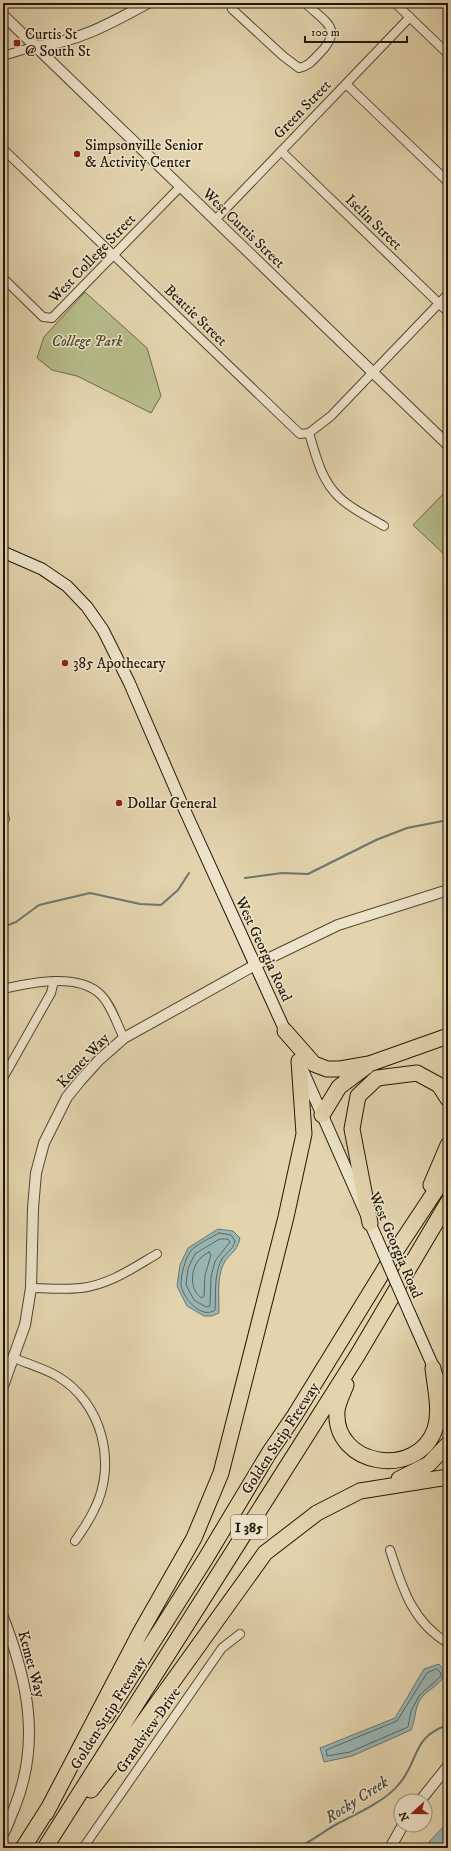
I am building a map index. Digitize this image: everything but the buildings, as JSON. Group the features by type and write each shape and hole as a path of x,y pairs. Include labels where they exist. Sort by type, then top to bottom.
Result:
{"highway":[{"path":"285,1031 314,1064 327,1069 340,1070 369,1064 448,1036"},
{"path":"46,1813 140,1633 194,1538 221,1474 286,1217 304,1134 299,1061"},
{"path":"322,1115 339,1087 369,1064"},
{"path":"370,1223 352,1129 358,1096 377,1078 417,1073 439,1085 448,1098"},
{"path":"414,1226 448,1145"},
{"name":"Golden Strip Freeway","path":"23,1848 206,1558 269,1453 295,1416 397,1249 414,1226 448,1172"},
{"name":"Golden Strip Freeway","path":"46,1848 357,1356 448,1202"},
{"path":"357,1356 339,1403 337,1421 345,1440 362,1455 373,1460 396,1460 405,1458 417,1452 429,1440 435,1429 438,1415 433,1368"},
{"path":"387,1485 429,1464 448,1444"},
{"path":"46,1848 135,1734 265,1553 317,1513 360,1490 448,1477"}],"main road":[{"name":"West Georgia Road","path":"3,552 42,569 67,586 87,607 103,630 129,682 181,802 256,965 448,1400"}],"street":[{"path":"3,56 36,46 52,44 84,34 104,26 148,3"},
{"path":"230,3 232,9 283,56 300,68 307,66 328,45 332,37 330,26 305,3"},
{"path":"395,3 448,54"},
{"name":"West Curtis Street","path":"3,15 448,445"},
{"name":"Green Street","path":"215,220 410,17"},
{"path":"346,84 448,182"},
{"name":"Beattie Street","path":"3,149 294,430 300,434 309,433"},
{"name":"Iselin Street","path":"281,151 448,312"},
{"name":"West College Street","path":"3,278 43,317 52,318 180,187"},
{"path":"384,526 340,498 328,485 319,468 309,433 330,416 448,294"},
{"name":"Kemet Way","path":"3,1386 25,1325 31,1288 33,1208 36,1173 44,1143 67,1097 99,1060 124,1038 256,965 338,925 448,890"},
{"path":"3,989 31,983 54,981 86,986 101,995 112,1013 124,1038"},
{"path":"3,1078 51,993 54,981"},
{"path":"31,1288 80,1288 100,1284 120,1276 157,1254"},
{"path":"14,1358 52,1374 68,1384 81,1395 101,1431 105,1447 104,1481 95,1509 75,1541"},
{"path":"390,1550 404,1595 415,1612 440,1638 448,1643"},
{"name":"Kemet Way","path":"3,1617 16,1651 26,1687 30,1733 21,1792 3,1834"},
{"name":"Grandview Drive","path":"83,1848 222,1648 240,1634"},
{"path":"426,1793 448,1766"},
{"path":"390,1848 398,1833"}],"green space":[{"name":"College Park","path":"85,292 147,348 161,396 151,413 77,376 52,370 37,358 44,337"},
{"path":"448,489 448,558 413,525"}],"water":[{"path":"218,1229 233,1231 240,1238 237,1247 227,1258 221,1270 219,1313 212,1316 204,1316 187,1306 177,1286 180,1265 188,1248"},
{"path":"439,1664 446,1672 442,1680 419,1701 411,1730 352,1756 324,1762 320,1748 395,1718 424,1669"},
{"path":"448,1822 448,1848 427,1848 429,1842"}],"waterway":[{"path":"245,878 282,873 308,874 376,840 407,828 448,820"},
{"path":"3,927 16,922 39,905 90,893 140,904 161,905 178,890 189,873"},
{"name":"Rocky Creek","path":"297,1848 337,1824 370,1807 386,1796 406,1775 418,1750 428,1736 436,1730 448,1725"}],"place":[{"name":"Curtis St @ South St","path":"17,43"},
{"name":"Simpsonville Senior & Activity Center","path":"77,154"},
{"name":"385 Apothecary","path":"65,663"},
{"name":"Dollar General","path":"119,803"}]}
